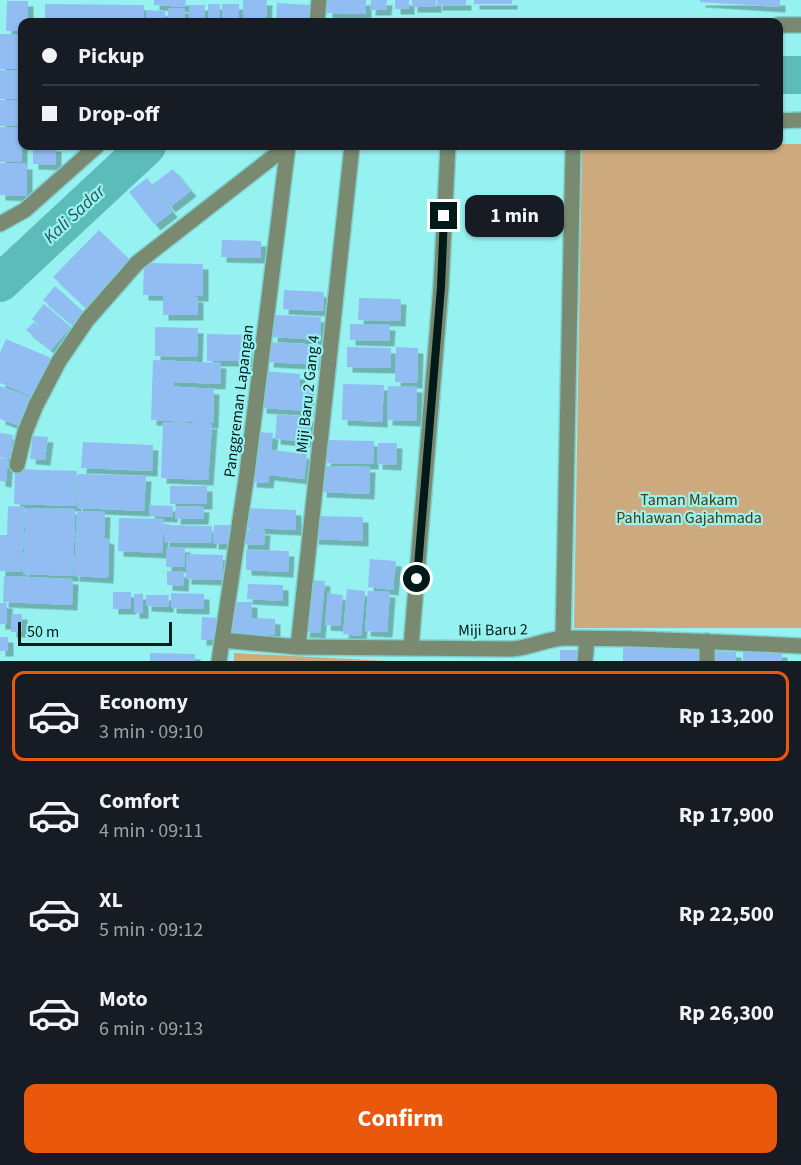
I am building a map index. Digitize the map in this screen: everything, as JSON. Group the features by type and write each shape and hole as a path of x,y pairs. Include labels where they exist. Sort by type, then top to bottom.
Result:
{"street":[{"path":"317,18 319,0"},
{"path":"783,25 801,25"},
{"path":"783,121 801,120"},
{"path":"0,224 25,210 92,150"},
{"path":"17,465 25,432 36,405 59,361 87,320 137,263 282,150"},
{"name":"Panggreman Lapangan","path":"219,661 247,473 287,150"},
{"name":"Miji Baru 2 Gang 4","path":"298,647 352,150"},
{"path":"411,647 441,287 448,150"},
{"path":"563,638 573,150"},
{"name":"Miji Baru 2","path":"222,640 298,647 411,647 526,655 563,638 801,646"},
{"path":"585,661 586,639"},
{"path":"707,642 707,661"}],"green space":[{"name":"Taman Makam Pahlawan Gajahmada","path":"783,144 801,144 801,628 574,628 582,150 783,150"},
{"path":"234,653 388,661 234,661"}],"building":[{"path":"154,0 186,0 185,7 154,5"},
{"path":"243,0 267,0 266,18 243,18"},
{"path":"327,0 366,0 366,14 327,13"},
{"path":"371,0 387,0 386,10 370,10"},
{"path":"395,0 409,0 409,9 395,9"},
{"path":"412,0 436,0 436,7 412,7"},
{"path":"437,0 466,0 466,5 437,5"},
{"path":"474,0 512,0 512,4 474,4"},
{"path":"700,0 780,0 780,7 700,2"},
{"path":"7,1 28,1 28,18 18,18 18,31 6,31"},
{"path":"277,3 311,5 311,18 276,18"},
{"path":"45,4 144,5 144,18 45,18"},
{"path":"208,4 220,4 220,18 209,18"},
{"path":"222,4 239,4 239,18 222,18"},
{"path":"189,5 205,5 204,18 189,18"},
{"path":"168,8 185,8 185,18 168,18"},
{"path":"146,10 165,11 165,18 146,18"},
{"path":"0,34 18,34 18,69 0,69"},
{"path":"0,70 18,71 18,99 0,99"},
{"path":"0,100 18,100 18,126 0,126"},
{"path":"0,127 18,128 18,150 22,150 22,162 0,162"},
{"path":"33,150 56,150 56,165 33,164"},
{"path":"0,163 27,164 27,196 0,195"},
{"path":"173,169 191,191 170,207 153,184"},
{"path":"147,178 172,212 155,225 129,192"},
{"path":"99,230 132,262 87,309 53,277"},
{"path":"222,240 261,241 261,258 221,257"},
{"path":"144,263 203,264 203,296 143,295"},
{"path":"55,286 86,314 75,327 43,300"},
{"path":"284,290 324,292 323,311 283,309"},
{"path":"163,296 198,297 198,315 163,315"},
{"path":"359,298 401,299 400,321 358,320"},
{"path":"44,304 71,327 51,350 26,330 34,322 48,333 32,319"},
{"path":"273,315 321,317 320,340 272,337"},
{"path":"350,324 390,325 389,341 350,340"},
{"path":"155,327 198,328 197,357 155,356"},
{"path":"207,334 247,335 247,361 207,361"},
{"path":"6,339 51,358 34,397 0,383 0,353"},
{"path":"269,342 323,345 322,365 268,362"},
{"path":"347,347 391,348 391,368 347,367"},
{"path":"396,347 418,348 417,383 395,382"},
{"path":"153,360 221,363 220,384 174,382 174,386 165,386 214,389 213,423 151,420"},
{"path":"263,371 300,374 299,387 309,388 308,411 261,408"},
{"path":"343,384 384,385 382,422 342,420"},
{"path":"0,386 34,398 23,427 0,419"},
{"path":"388,386 417,387 416,421 387,420"},
{"path":"277,414 311,417 308,442 275,439"},
{"path":"163,422 212,424 208,480 161,478"},
{"path":"255,432 273,433 271,450 307,454 304,479 269,475 268,483 251,482"},
{"path":"0,433 13,435 10,459 0,457"},
{"path":"33,436 48,437 45,460 30,459"},
{"path":"326,440 374,441 373,464 325,463"},
{"path":"83,442 153,445 152,471 81,468"},
{"path":"378,443 397,443 396,465 377,464"},
{"path":"0,458 8,459 6,482 0,481"},
{"path":"322,466 370,467 369,494 321,492"},
{"path":"15,469 77,471 76,506 14,504"},
{"path":"78,474 146,476 144,511 77,508"},
{"path":"170,486 207,486 207,504 170,504"},
{"path":"149,505 173,506 172,517 149,516"},
{"path":"8,506 25,507 22,572 0,571 0,535 7,535"},
{"path":"176,506 204,507 203,519 175,519"},
{"path":"26,508 75,509 73,576 23,574"},
{"path":"245,508 296,510 296,530 244,528"},
{"path":"77,511 105,512 104,538 109,539 108,578 74,576"},
{"path":"314,516 363,517 363,541 313,539"},
{"path":"119,518 164,519 162,553 118,551"},
{"path":"164,525 212,526 211,543 164,542"},
{"path":"214,525 234,525 234,544 213,544"},
{"path":"242,529 265,530 264,545 242,544"},
{"path":"167,547 185,547 184,567 166,567"},
{"path":"246,550 289,551 288,572 246,570"},
{"path":"187,554 223,555 222,580 186,579"},
{"path":"370,559 396,561 393,590 368,587"},
{"path":"167,571 184,572 183,586 167,585"},
{"path":"4,576 73,579 72,605 3,602"},
{"path":"309,580 325,581 320,633 304,632"},
{"path":"248,584 283,585 283,601 247,599"},
{"path":"347,589 365,591 361,636 343,634"},
{"path":"368,591 390,592 387,632 365,631"},
{"path":"113,592 131,592 131,609 113,609"},
{"path":"171,593 204,594 204,609 171,608"},
{"path":"328,593 343,595 340,626 325,625"},
{"path":"134,594 143,594 143,613 134,613"},
{"path":"146,595 169,595 168,607 146,606"},
{"path":"232,602 252,602 252,618 275,619 275,635 231,634"},
{"path":"0,603 7,603 7,624 0,624"},
{"path":"11,614 22,614 22,632 11,632"},
{"path":"202,617 217,618 216,640 201,640"},
{"path":"0,637 8,637 8,651 0,651"},
{"path":"623,645 700,647 700,661 623,661"},
{"path":"560,650 582,650 581,661 560,661"},
{"path":"711,651 736,652 736,661 711,661"},
{"path":"743,652 782,652 782,661 743,661"},
{"path":"150,653 195,654 195,661 150,661"}],"waterway":[{"name":"Kali Sadar","path":"783,75 801,75"},
{"name":"Kali Sadar","path":"0,283 143,150"}],"route":[{"path":"417,579 441,287 444,216"}]}
